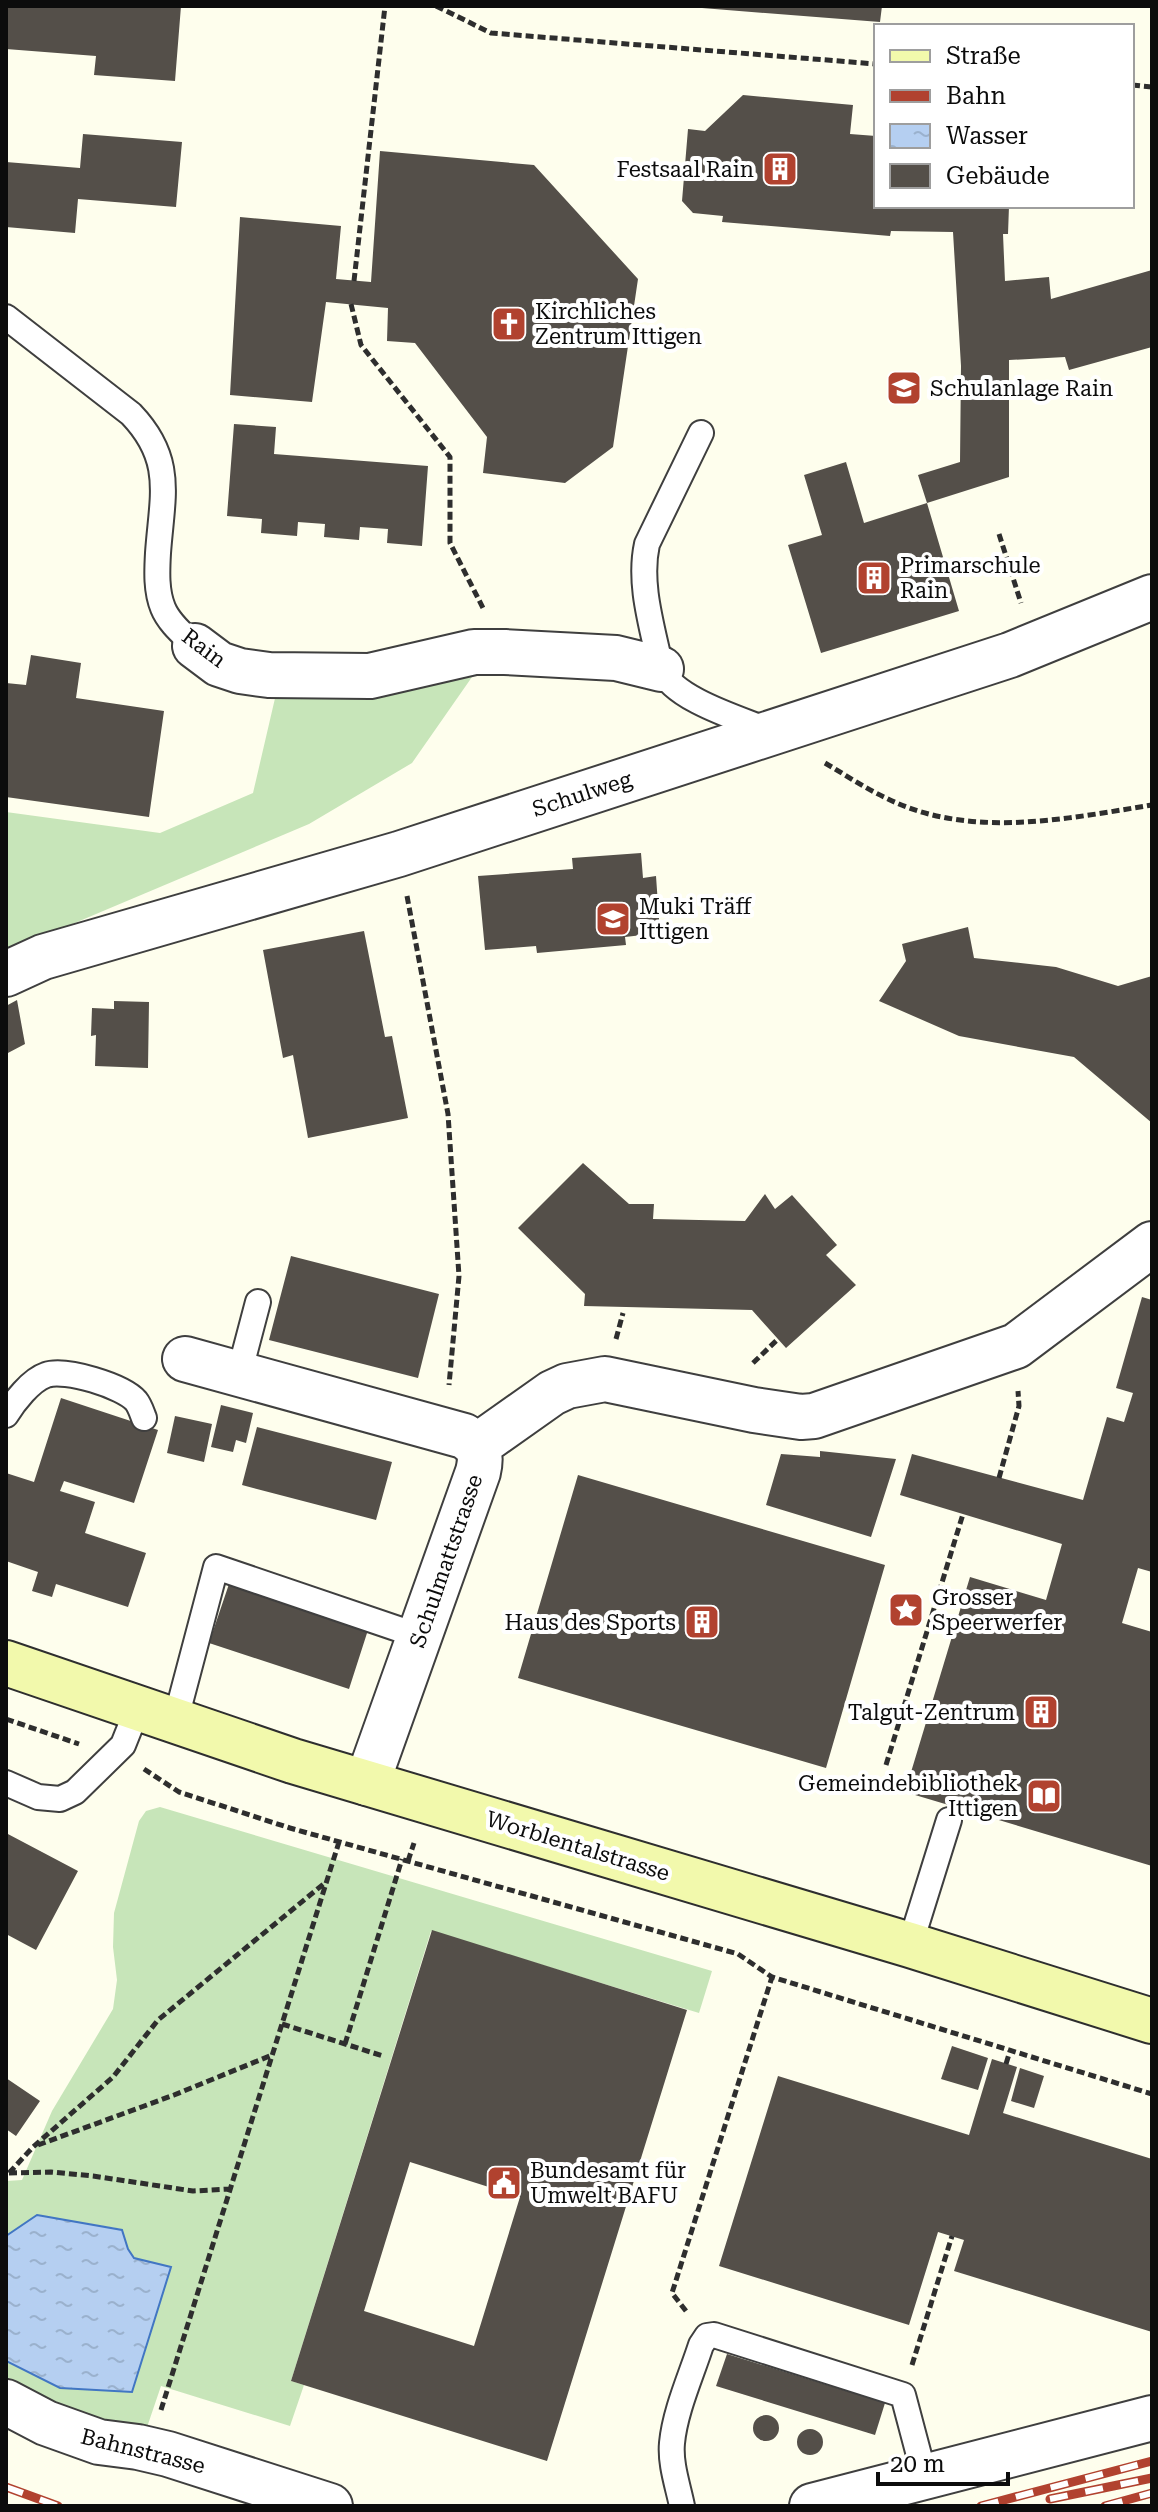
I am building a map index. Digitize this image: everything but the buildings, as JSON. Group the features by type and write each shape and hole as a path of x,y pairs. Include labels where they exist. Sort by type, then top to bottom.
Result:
{"main road":[{"name":"Worblentalstrasse","path":"6,1663 156,1716 367,1783 910,1945 1152,2021"}],"street":[{"name":"Schulweg","path":"6,974 43,957 399,854 1010,655 1152,597"},
{"name":"Rain","path":"195,646 219,664 269,675 370,676 474,652 616,658 661,669"},
{"path":"185,1359 461,1438 567,1386 605,1379 754,1410 814,1416 1016,1346 1152,1244"},
{"name":"Schulmattstrasse","path":"367,1783 478,1472 481,1455 461,1438"},
{"name":"Bahnstrasse","path":"6,2402 46,2423 99,2442 148,2449 330,2506"},
{"path":"812,2506 1152,2418"}],"lane":[{"name":"Rain","path":"6,317 131,414 156,445 163,477 158,588 164,610 177,629 195,646"},
{"path":"701,433 647,544 643,561 644,584 661,669 665,679 684,694 772,732"},
{"path":"239,1374 258,1302"},
{"path":"6,1415 35,1381 61,1372 127,1394 138,1403 144,1418"},
{"path":"6,1783 38,1797 60,1799 75,1792 156,1716 216,1567 419,1636"},
{"path":"910,1945 949,1820"},
{"path":"682,2506 672,2444 701,2345 707,2336 720,2336 903,2395 925,2478"}],"path":[{"path":"354,281 385,6"},
{"path":"436,6 491,33 874,64"},
{"path":"351,304 361,345 450,457 450,543 505,652"},
{"path":"999,534 1013,578"},
{"path":"772,732 886,798 960,820 1002,824 1045,822 1152,805"},
{"path":"399,854 448,1114 459,1276 461,1438"},
{"path":"999,1478 1019,1406 1016,1346"},
{"path":"886,1765 963,1514"},
{"path":"6,1719 135,1763 179,1792 339,1842 738,1954 772,1977 1152,2094"},
{"path":"148,2449 339,1842"},
{"path":"345,2044 402,1859"},
{"path":"8,2173 113,2077 158,2020 327,1882"},
{"path":"707,2336 672,2293 772,1977"},
{"path":"282,2024 383,2056"},
{"path":"1006,2064 1010,2051"},
{"path":"33,2147 273,2055"},
{"path":"8,2173 51,2172 93,2176 193,2191 230,2189"},
{"path":"903,2395 952,2236"}],"green space":[{"path":"472,677 412,763 309,824 6,952 6,812 160,833 253,793 276,694 362,691"},
{"path":"160,1807 712,1971 699,2013 431,1931 291,2381 304,2385 290,2426 161,2386 143,2439 6,2383 6,2361 60,2388 171,2267 134,2258 121,2229 37,2215 6,2236 6,2181 22,2180 52,2111 113,2009 117,1980 113,1947 114,1913 139,1821 146,1811"}],"water":[{"path":"37,2215 122,2230 134,2258 171,2267 132,2392 60,2388 6,2361 6,2236"}],"railway":[{"path":"981,2506 1152,2461"},
{"path":"1050,2499 1152,2478"},
{"path":"6,2487 58,2506"},
{"path":"1105,2506 1152,2493"}],"place":[{"name":"Festsaal Rain","path":"780,169"},
{"name":"Kirchliches Zentrum Ittigen","path":"509,324"},
{"name":"Schulanlage Rain","path":"904,388"},
{"name":"Primarschule Rain","path":"874,578"},
{"name":"Muki Träff Ittigen","path":"613,919"},
{"name":"Grosser Speerwerfer","path":"906,1610"},
{"name":"Haus des Sports","path":"702,1622"},
{"name":"Talgut-Zentrum","path":"1041,1712"},
{"name":"Gemeindebibliothek Ittigen","path":"1044,1796"},
{"name":"Bundesamt für Umwelt BAFU","path":"504,2183"}]}
